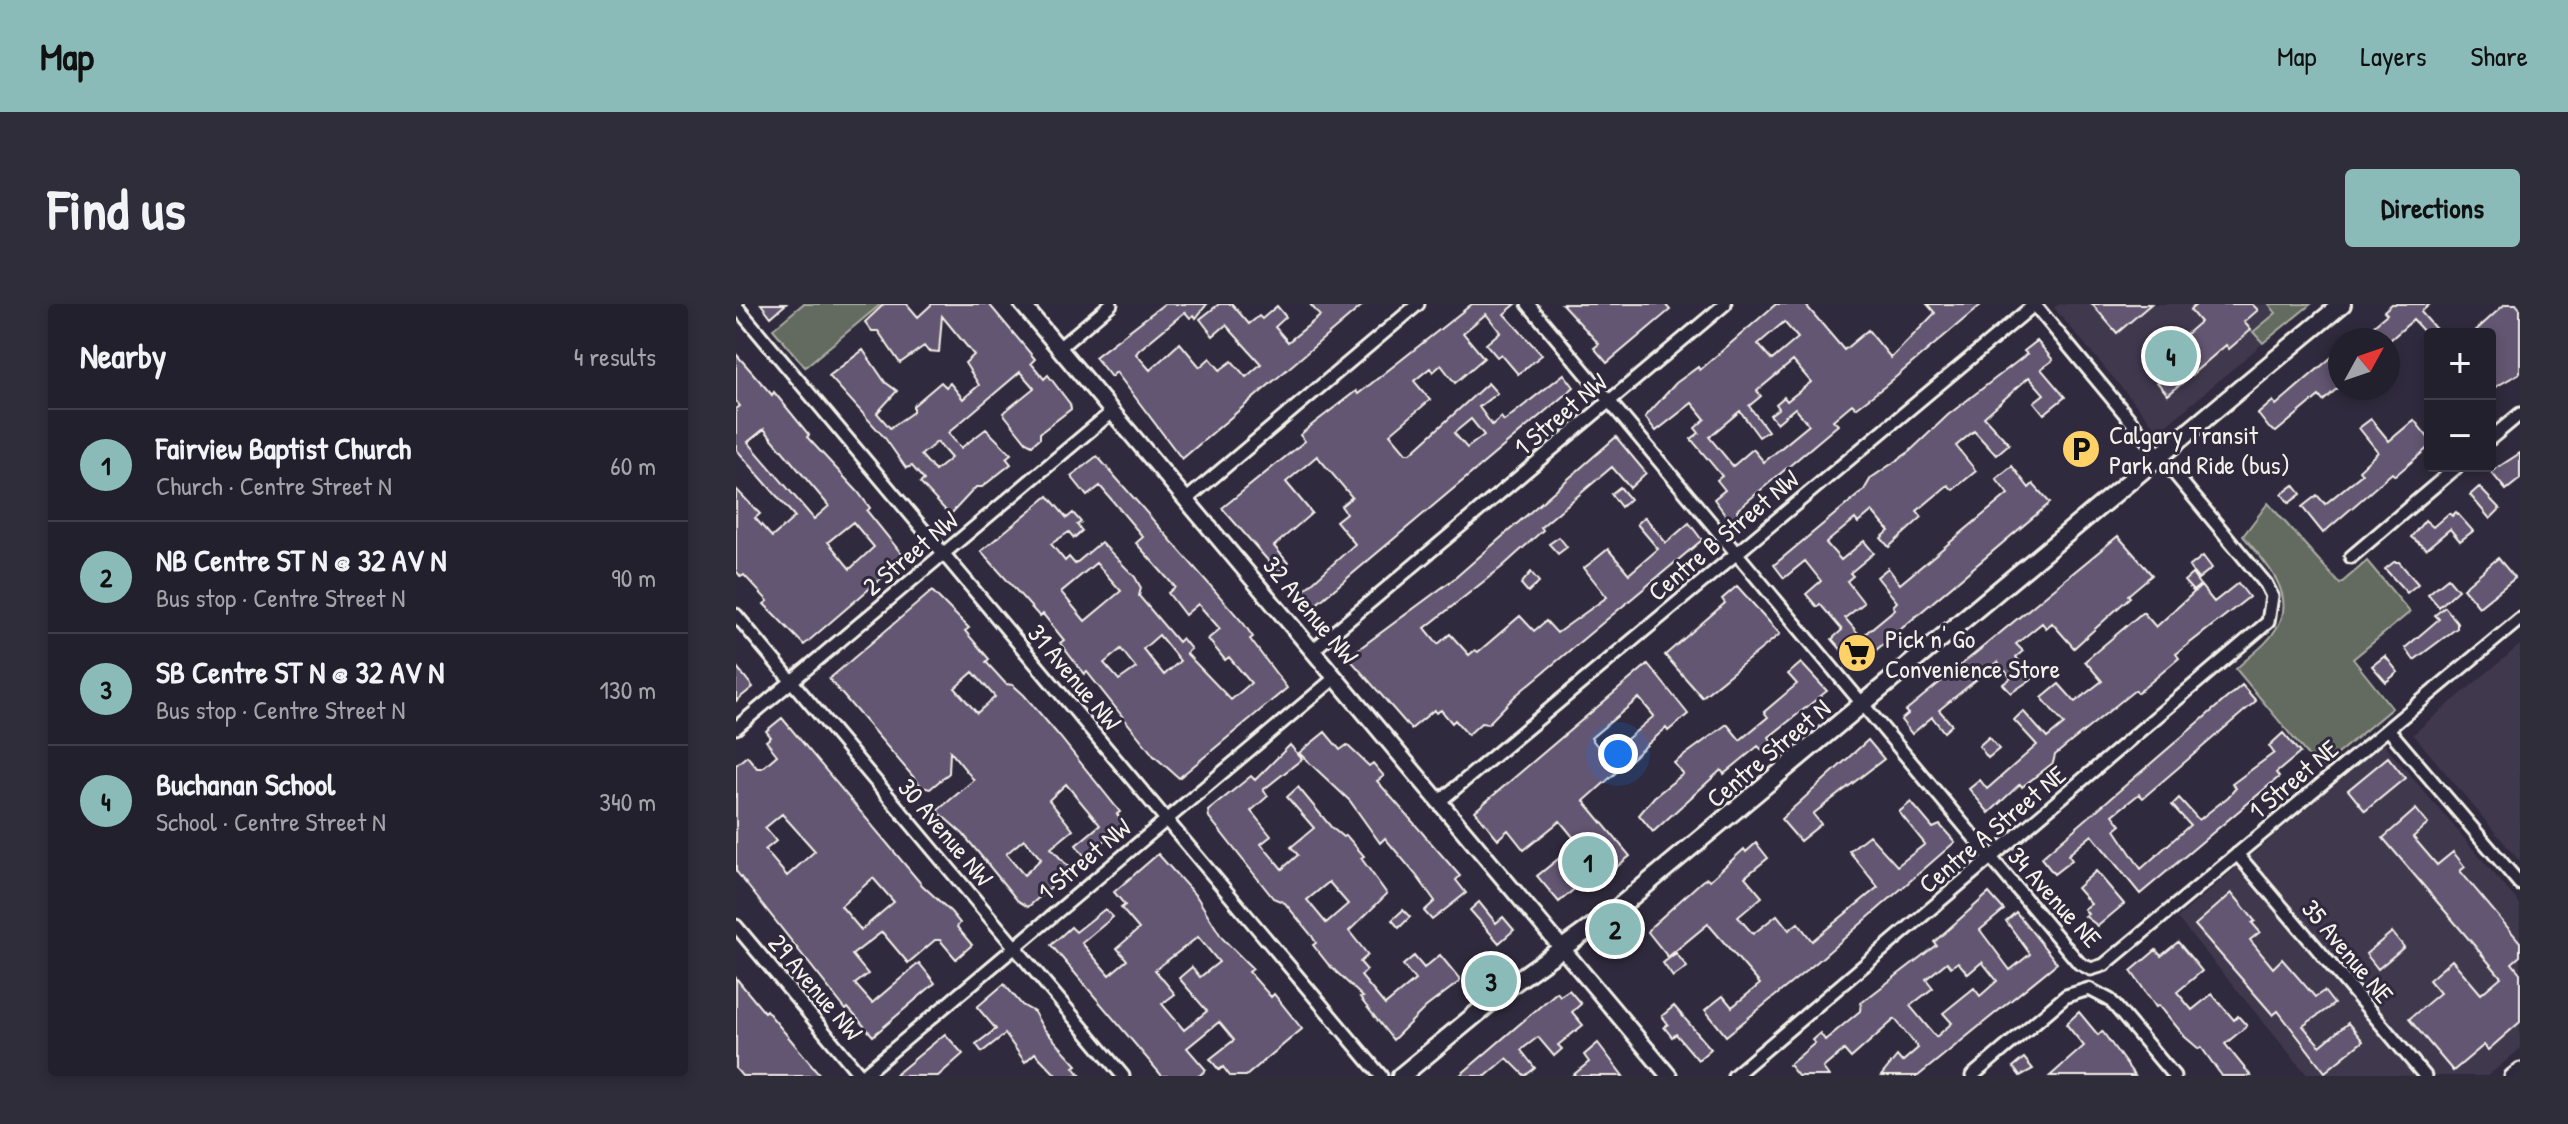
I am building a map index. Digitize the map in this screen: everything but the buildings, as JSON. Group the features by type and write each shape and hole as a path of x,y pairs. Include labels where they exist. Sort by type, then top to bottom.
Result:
{"main road":[{"name":"Centre Street N","path":"1401,1076 1561,949 1613,912 2342,304"}],"street":[{"name":"32 Avenue NW","path":"1022,304 1669,1076"},
{"path":"1059,348 1111,304"},
{"path":"1187,499 1418,304"},
{"name":"34 Avenue NE","path":"1528,304 2079,963 2091,969"},
{"name":"1 Street NW","path":"1313,650 1725,304"},
{"path":"2034,304 2160,456"},
{"name":"Centre B Street NW","path":"1440,801 2034,304"},
{"name":"31 Avenue NW","path":"736,306 1381,1076"},
{"name":"2 Street NW","path":"736,728 1113,411"},
{"path":"2496,434 2520,414"},
{"name":"Centre A Street NE","path":"1734,1076 2261,631 2272,611 2266,584 2160,456"},
{"path":"2351,557 2451,472"},
{"name":"30 Avenue NW","path":"736,615 1123,1076"},
{"name":"1 Street NE","path":"2091,969 2104,965 2520,619"},
{"name":"1 Street NW","path":"862,1076 1336,677"},
{"path":"2388,729 2520,884"},
{"name":"35 Avenue NE","path":"2237,854 2425,1076"},
{"name":"29 Avenue NW","path":"736,926 862,1076"},
{"name":"34 Avenue NE","path":"1972,1076 2066,996 2089,989 2110,1000 2174,1076"},
{"path":"2511,1076 2520,1069"}],"shaded area":[{"path":"803,304 881,304 805,367 773,329"},
{"path":"2058,304 2269,304 2276,313 2254,332 2263,343 2159,432 2054,308"},
{"path":"2269,304 2311,304 2263,343 2253,332 2276,313"},
{"path":"2268,503 2340,584 2367,561 2410,612 2353,659 2392,708 2319,769 2236,669 2268,640 2282,616 2284,604 2276,579 2243,536"},
{"path":"2520,645 2520,862 2413,734"},
{"path":"2383,743 2520,904 2520,1049 2488,1076 2308,1076 2177,918"}],"place":[{"name":"Buchanan School","path":"2171,356"},
{"name":"Calgary Transit Park and Ride (bus)","path":"2081,449"},
{"name":"Pick n' Go Convenience Store","path":"1857,653"},
{"name":"Fairview Baptist Church","path":"1588,862"},
{"name":"NB Centre ST N @ 32 AV N","path":"1615,929"},
{"name":"SB Centre ST N @ 32 AV N","path":"1491,981"}]}
